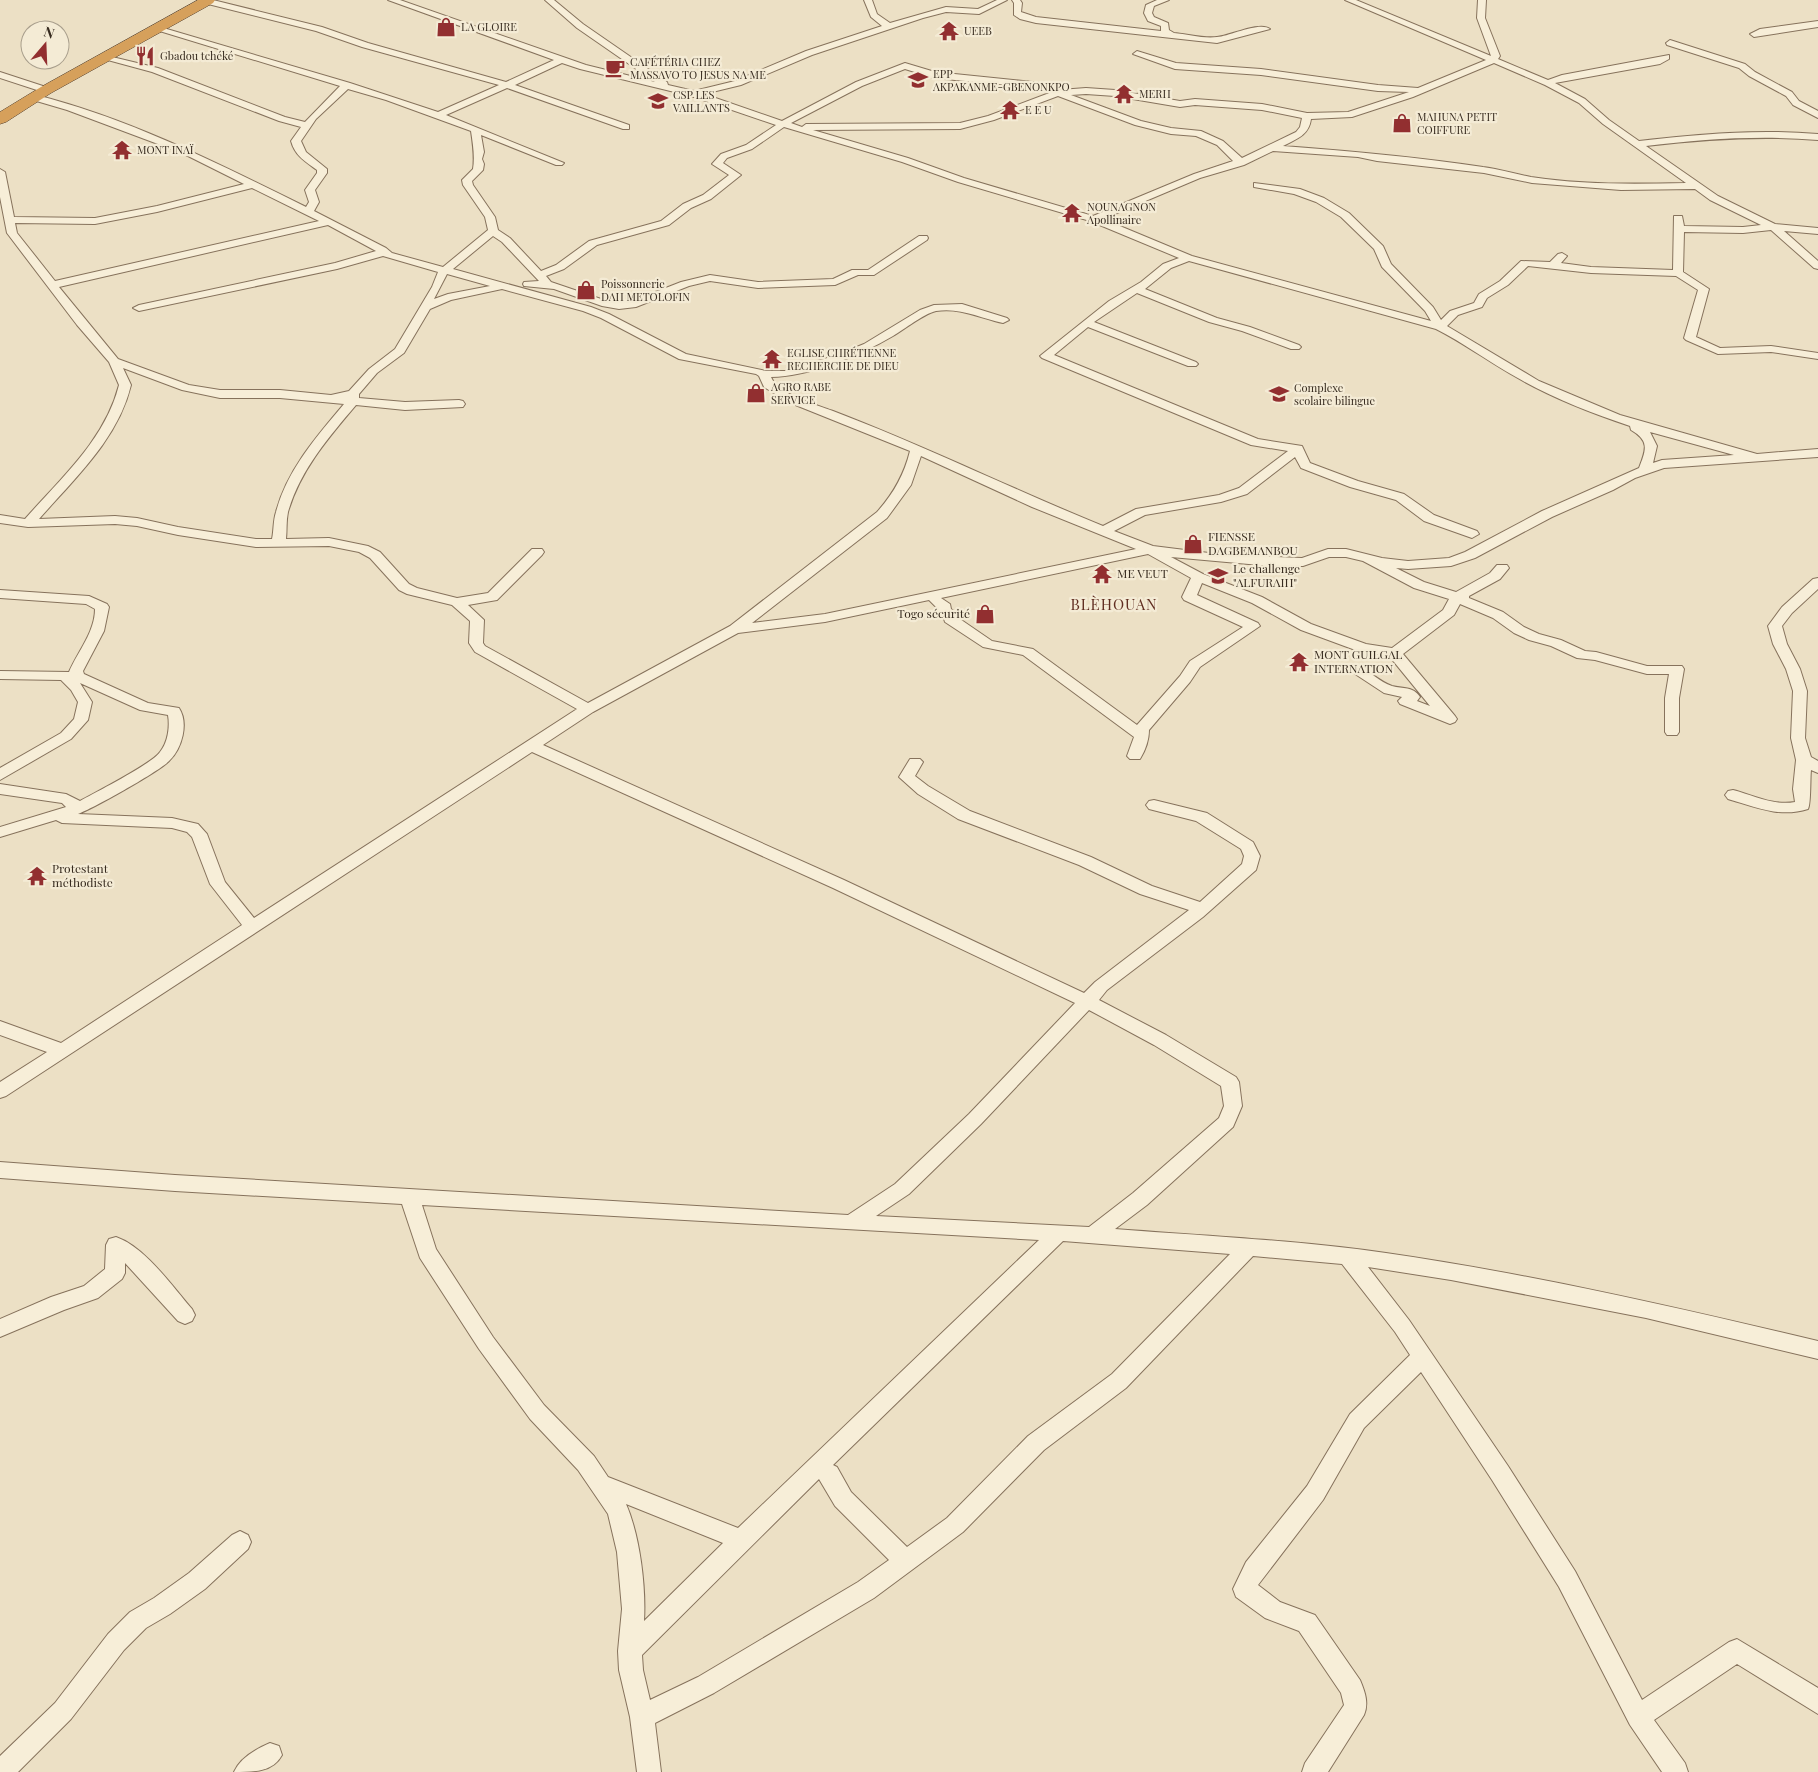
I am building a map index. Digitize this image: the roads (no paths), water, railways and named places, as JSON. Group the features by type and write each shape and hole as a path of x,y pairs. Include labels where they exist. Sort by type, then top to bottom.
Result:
{"highway":[{"path":"0,119 207,0"}],"street":[{"path":"207,0 319,29 365,45 507,85 626,127"},
{"path":"392,0 583,67 694,94 787,125 904,160 961,180 1003,190 1075,214 1094,218 1188,258 1440,327 1462,337 1532,381 1571,400 1686,439 1759,458"},
{"path":"549,0 580,26 670,88"},
{"path":"868,0 870,11 876,18 888,26"},
{"path":"694,94 738,83 810,53 888,26 946,9 980,12 1003,0"},
{"path":"1016,0 1018,2 1017,13 1023,17 1036,20 1217,40 1240,33 1266,29"},
{"path":"1165,0 1150,4 1148,13 1151,19 1165,25 1165,31 1172,35"},
{"path":"1349,0 1548,83 1582,101 1606,122 1714,198 1773,227 1818,266"},
{"path":"787,125 960,126 991,118 1058,93 1086,91 1115,93 1180,104 1195,102 1262,107 1307,116 1349,115 1422,90 1492,61 1496,56 1481,18 1482,0"},
{"path":"1754,34 1788,29 1807,23 1818,24"},
{"path":"157,28 347,85 438,115 559,163"},
{"path":"1670,43 1742,66 1752,74 1789,94 1796,103 1818,115"},
{"path":"1137,54 1175,66 1261,72 1378,88 1422,90"},
{"path":"107,57 156,70 282,119 306,125"},
{"path":"1548,83 1562,78 1660,60 1666,57"},
{"path":"438,115 562,60"},
{"path":"426,307 448,297 543,279 593,244 665,223 687,206 706,197 736,175 717,164 724,156 749,147 859,84 905,66 934,75 1051,87 1058,93 1138,123 1171,131 1198,133 1220,143 1241,162"},
{"path":"0,75 70,108 185,151 329,222 398,259 605,316 692,360 752,369 764,374 786,374 841,357 868,346 924,312 934,308 947,306 962,307 1003,320"},
{"path":"308,212 314,202 310,190 322,173 322,169 304,157 297,148 296,141 306,125 347,85"},
{"path":"1094,218 1197,176 1241,162 1271,148 1299,134 1306,128 1307,116"},
{"path":"475,130 479,164 478,170 467,180 468,185 490,217 493,231 506,240 543,279 590,298 623,307 685,284 710,278 758,285 835,282 856,272 870,273 923,238"},
{"path":"1639,144 1690,137 1748,134 1818,136"},
{"path":"1271,148 1358,154 1377,158 1484,170 1532,180 1621,187 1697,186"},
{"path":"0,172 12,233 114,361 124,385 115,416 91,453 28,523"},
{"path":"10,220 95,221 158,210 254,184"},
{"path":"1257,185 1296,191 1320,200 1345,215 1379,248 1386,265 1429,309 1440,327"},
{"path":"52,284 329,222"},
{"path":"1678,273 1678,224 1743,230 1773,227 1818,231"},
{"path":"278,543 281,513 288,494 311,452 373,371 400,351 444,272 493,231"},
{"path":"139,308 337,266 384,252"},
{"path":"1553,265 1562,256"},
{"path":"1188,258 1167,266 1113,303 1046,356 1255,442 1298,449"},
{"path":"1440,327 1454,313 1478,306 1483,296 1504,283 1525,263 1591,270 1678,273 1704,290 1690,338 1718,351 1771,349 1818,356"},
{"path":"1136,289 1213,320 1246,329 1295,347"},
{"path":"1086,323 1192,364"},
{"path":"114,361 186,388 220,394 353,397 405,406 460,404"},
{"path":"764,374 768,385 773,389 917,449 1037,504 1150,550 1198,577 1257,600 1306,627 1363,648 1395,653 1450,719 1405,701 1413,697 1403,691 1389,690 1352,668"},
{"path":"124,385 158,378"},
{"path":"1608,414 1643,431 1651,440 1652,449 1644,470"},
{"path":"0,1091 60,1050 588,709 735,629 882,515 899,496 911,475 917,449"},
{"path":"1104,531 1141,512 1221,498 1243,491 1298,449"},
{"path":"1298,449 1305,465 1354,484 1400,497 1430,518 1472,534"},
{"path":"735,629 826,618 1150,550 1225,559 1271,562 1303,562 1328,553 1346,553 1408,564 1451,562 1470,555 1547,514 1644,470 1662,464 1818,453"},
{"path":"0,519 28,523 130,521 256,543 329,542 363,549 375,555 404,587 412,591 457,602 492,597"},
{"path":"537,552 492,597 477,620 476,643 480,649 588,709"},
{"path":"1367,558 1419,585 1459,596 1462,600 1498,616 1518,630 1582,655 1596,656 1646,670 1677,669 1672,698 1672,732"},
{"path":"1395,653 1450,612 1459,596 1495,576 1502,568"},
{"path":"1135,756 1142,736 1142,729 1185,679 1195,664 1253,626 1190,597 1198,577"},
{"path":"1733,795 1778,807 1794,809 1803,805 1801,789 1804,760 1798,738 1800,691 1793,669 1780,644 1775,626 1787,610 1818,582"},
{"path":"0,594 88,600 102,607 103,614 96,634 76,671 71,676"},
{"path":"933,596 938,603 945,607 943,610 950,614 950,619 988,644 1028,652 1142,736"},
{"path":"457,602 477,620"},
{"path":"0,675 71,676 131,701 174,712 176,715 176,726 169,751 165,757 108,793 79,808 52,818 0,832"},
{"path":"0,775 66,736 81,720 85,702 71,676"},
{"path":"532,746 775,853 1087,1000 1189,1055 1230,1082 1233,1106 1226,1122 1140,1199 1093,1235"},
{"path":"1804,760 1818,768"},
{"path":"915,762 907,777 923,790 964,815 1086,861 1146,890 1201,908"},
{"path":"0,789 66,799 79,808"},
{"path":"852,1223 902,1189 975,1119 1101,986 1201,908 1250,866 1252,856 1247,846 1201,817 1154,805"},
{"path":"52,818 172,823 192,828 199,834 204,844 218,884 252,926"},
{"path":"0,1028 60,1050"},
{"path":"0,1170 175,1183 852,1223 1093,1235 1348,1256 1451,1272 1646,1309 1818,1350"},
{"path":"409,1196 427,1252 486,1343 537,1412 586,1463 618,1510 628,1552 633,1609 630,1651 631,1670 642,1718 649,1772"},
{"path":"630,1651 740,1539 1059,1233"},
{"path":"0,1328 58,1303 91,1292 115,1273 116,1245 139,1264 185,1315"},
{"path":"642,1718 706,1685 866,1590 955,1525 1036,1443 1120,1382 1248,1248"},
{"path":"1348,1256 1402,1326 1500,1473 1567,1579 1638,1717 1676,1772"},
{"path":"1314,1772 1356,1707 1352,1688 1307,1623 1273,1610 1244,1588 1254,1570 1315,1493 1357,1421 1422,1357"},
{"path":"818,1466 829,1474 842,1500 906,1561"},
{"path":"601,1484 740,1539"},
{"path":"1,1772 64,1711 116,1642 138,1620 162,1606 197,1580 240,1542"},
{"path":"1638,1717 1737,1650 1818,1702"},
{"path":"246,1772 270,1755"}],"place":[{"name":"LA GLOIRE","path":"446,27"},
{"name":"UEEB","path":"949,31"},
{"name":"Gbadou tchéké","path":"145,56"},
{"name":"CAFÉTÉRIA CHEZ MASSAVO TO JESUS NA ME","path":"615,68"},
{"name":"EPP AKPAKANME-GBENONKPO","path":"918,80"},
{"name":"MERH","path":"1124,94"},
{"name":"CSP LES VAILLANTS","path":"658,101"},
{"name":"E E U","path":"1010,110"},
{"name":"MAHUNA PETIT COIFFURE","path":"1402,123"},
{"name":"MONT INAÏ","path":"122,150"},
{"name":"NOUNAGNON Apollinaire","path":"1072,213"},
{"name":"Poissonnerie DAH METOLOFIN","path":"586,290"},
{"name":"EGLISE CHRÉTIENNE RECHERCHE DE DIEU","path":"772,359"},
{"name":"AGRO RABE SERVICE","path":"756,393"},
{"name":"Complexe scolaire bilingue","path":"1279,394"},
{"name":"FIENSSE DAGBEMANBOU","path":"1193,544"},
{"name":"ME VEUT","path":"1102,574"},
{"name":"Le challenge \"ALFURAIH\"","path":"1218,576"},
{"name":"Togo sécurité","path":"985,614"},
{"name":"MONT GUILGAL INTERNATION","path":"1299,662"},
{"name":"Protestant méthodiste","path":"37,876"}],"district":[{"name":"BLÈHOUAN","path":"1114,605"}]}
